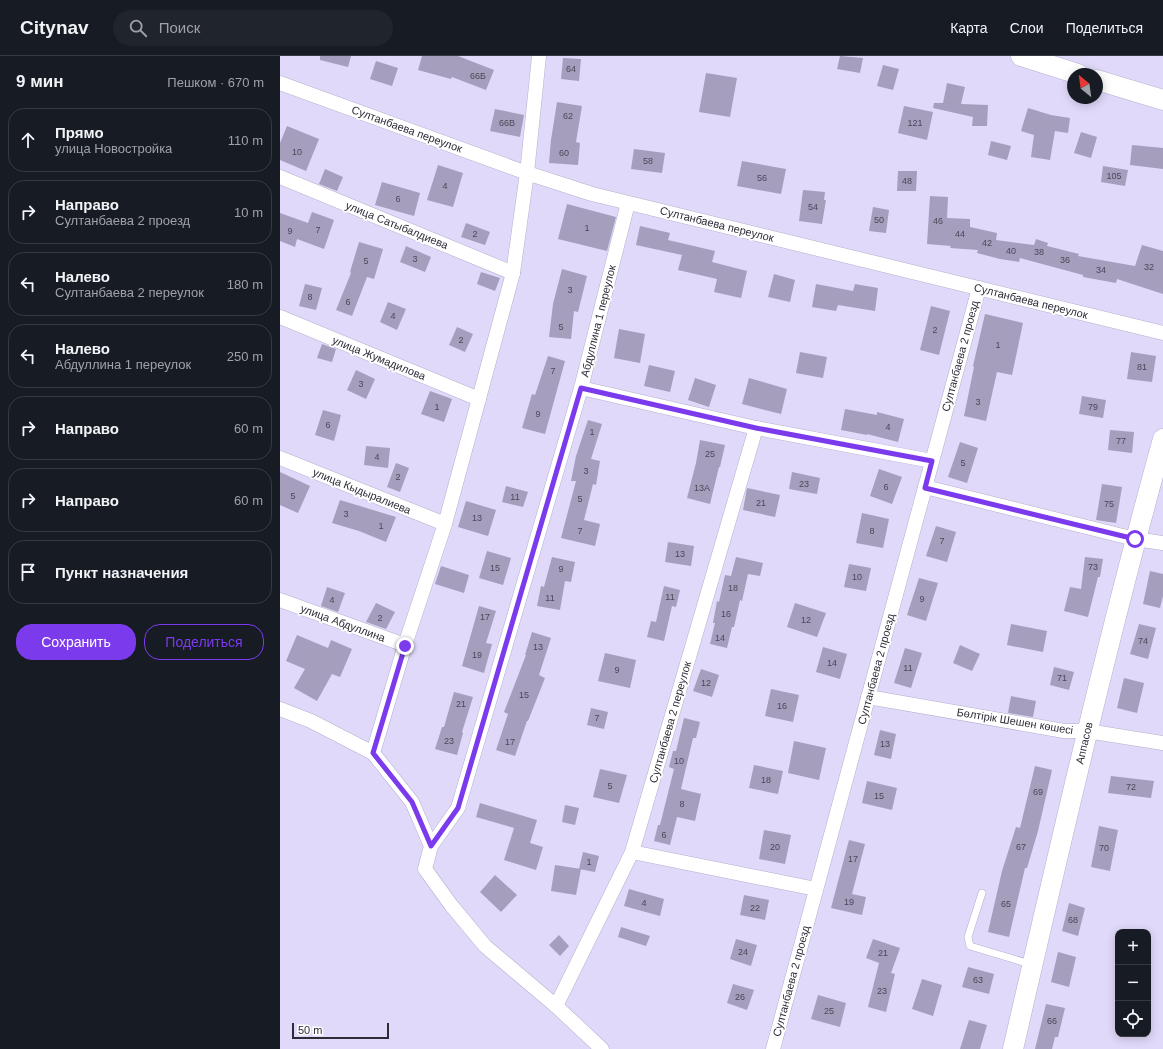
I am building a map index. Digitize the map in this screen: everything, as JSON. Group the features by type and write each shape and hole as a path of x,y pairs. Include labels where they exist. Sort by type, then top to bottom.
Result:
{"street":[{"path":"373,753 444,524 513,273 528,173 539,56"},
{"path":"1020,56 1067,71"},
{"path":"1103,82 1163,100"},
{"name":"Султанбаева переулок","path":"280,83 528,173 592,194 1163,333"},
{"name":"улица Сатыбалдиева","path":"280,177 513,273"},
{"name":"Абдуллина 1 переулок","path":"431,846 458,808 581,388 628,203"},
{"name":"Султанбаева 2 проезд","path":"773,1049 979,288"},
{"name":"улица Жумадилова","path":"280,317 479,399"},
{"path":"581,388 756,428 932,461"},
{"name":"Султанбаева 2 переулок","path":"556,1006 632,852 756,428"},
{"name":"Аппасов","path":"1013,1049 1087,731 1135,539 1163,439"},
{"name":"улица Кыдыралиева","path":"280,458 444,524"},
{"path":"925,488 1135,539 1163,543"},
{"name":"улица Абдуллина","path":"280,600 405,646"},
{"name":"Бөлтірік Шешен көшесі","path":"868,697 1064,731 1087,731 1163,743"},
{"path":"280,709 311,721 373,753 412,802 431,846 425,868 451,905 484,946 556,1006 602,1049"},
{"path":"632,852 816,889"}],"lane":[{"path":"982,893 968,937 970,946 1033,965"}],"building":[{"path":"320,56 351,56 348,67 320,60"},
{"path":"422,56 458,56 494,70 486,90 452,77 451,79 418,70"},
{"path":"840,56 863,58 860,73 837,69"},
{"path":"563,58 581,59 579,81 561,79"},
{"path":"376,61 398,68 392,86 370,79"},
{"path":"883,65 899,69 893,90 877,86"},
{"path":"706,73 737,78 730,117 699,112"},
{"path":"947,83 965,87 961,104 988,105 987,126 972,126 973,117 933,108 934,103 943,103"},
{"path":"557,102 582,106 576,142 580,143 578,165 549,163"},
{"path":"904,106 933,112 927,140 898,133"},
{"path":"1028,108 1051,115 1070,118 1068,133 1055,131 1050,160 1031,157 1034,135 1021,131"},
{"path":"495,109 524,115 520,137 490,131"},
{"path":"287,126 319,139 306,171 280,160 280,143"},
{"path":"1081,132 1097,137 1091,158 1074,153"},
{"path":"991,141 1011,146 1007,160 988,155"},
{"path":"1132,145 1163,148 1163,169 1130,165"},
{"path":"634,149 665,153 662,173 631,169"},
{"path":"742,161 786,169 781,194 737,186"},
{"path":"438,165 463,173 453,207 427,200"},
{"path":"1103,166 1128,170 1125,186 1101,182"},
{"path":"325,169 343,177 337,191 319,184"},
{"path":"898,171 917,171 916,191 897,191"},
{"path":"382,182 420,193 414,216 375,205"},
{"path":"803,190 825,192 824,200 826,200 822,224 799,221"},
{"path":"930,196 948,197 947,218 970,219 970,227 997,233 996,240 1034,245 1036,239 1048,243 1047,246 1079,254 1078,256 1135,266 1142,245 1163,251 1163,294 1117,279 1116,283 1083,277 1083,275 1020,258 1019,262 977,253 978,250 950,248 951,246 927,244"},
{"path":"567,204 616,217 607,251 558,239"},
{"path":"873,207 889,210 886,233 869,231"},
{"path":"312,212 334,220 324,249 297,239 295,247 280,241 280,213 308,223"},
{"path":"466,223 490,232 485,245 461,237"},
{"path":"640,226 670,233 668,240 715,251 712,262 747,271 741,298 714,292 717,279 678,270 682,255 636,245"},
{"path":"359,242 383,249 374,279 367,277 352,316 336,310 351,273 350,272"},
{"path":"406,246 431,257 425,272 400,262"},
{"path":"562,269 587,276 578,312 574,311 571,339 549,337 553,304"},
{"path":"481,272 500,278 495,291 477,284"},
{"path":"774,274 795,280 790,302 768,297"},
{"path":"305,284 322,288 316,310 299,306"},
{"path":"816,284 853,291 855,284 878,288 875,311 838,305 836,311 812,307"},
{"path":"388,302 406,309 397,330 380,322"},
{"path":"931,306 950,311 939,355 920,350"},
{"path":"985,314 1023,323 1012,375 997,372 986,421 964,416 973,366"},
{"path":"457,327 473,334 465,352 449,345"},
{"path":"619,329 645,334 640,363 614,358"},
{"path":"322,344 336,349 332,362 317,358"},
{"path":"800,352 827,357 823,378 796,373"},
{"path":"1131,352 1156,356 1152,382 1127,379"},
{"path":"548,356 565,361 545,434 522,428 532,394 535,395"},
{"path":"649,365 675,371 670,392 644,386"},
{"path":"356,370 375,379 366,399 347,390"},
{"path":"695,378 716,385 709,407 688,400"},
{"path":"749,378 787,389 781,414 742,404"},
{"path":"430,391 452,399 444,422 421,414"},
{"path":"1082,396 1106,400 1103,418 1079,414"},
{"path":"845,409 877,415 877,412 904,419 898,442 867,434 841,430"},
{"path":"323,410 341,415 334,441 315,435"},
{"path":"588,420 602,424 591,459 600,461 596,485 593,484 584,520 600,524 595,546 561,538 576,481 571,481 576,456"},
{"path":"1110,430 1134,432 1132,453 1108,450"},
{"path":"700,440 725,445 710,504 687,498"},
{"path":"960,442 978,448 967,483 948,477"},
{"path":"366,446 390,448 388,468 364,465"},
{"path":"396,463 409,468 400,492 387,487"},
{"path":"879,469 902,477 892,504 870,496"},
{"path":"280,472 310,486 298,513 280,505"},
{"path":"792,472 820,478 817,494 789,489"},
{"path":"1102,484 1122,487 1116,523 1096,520"},
{"path":"506,486 528,492 523,507 502,502"},
{"path":"747,488 780,495 775,517 743,510"},
{"path":"340,500 396,517 386,542 359,531 332,523"},
{"path":"466,501 496,510 488,536 458,527"},
{"path":"862,513 889,519 883,548 856,543"},
{"path":"936,526 956,532 947,562 926,556"},
{"path":"668,542 694,546 691,566 665,562"},
{"path":"487,551 511,558 503,585 479,578"},
{"path":"552,557 575,562 571,582 565,581 560,610 537,606 541,586 544,587"},
{"path":"736,557 763,563 760,576 748,574 742,601 740,600 734,627 732,627 727,648 710,644 715,623 713,623 717,601 719,602 725,575 731,576"},
{"path":"1085,557 1103,559 1100,577 1098,577 1088,617 1064,611 1070,587 1081,589"},
{"path":"849,564 871,568 866,591 844,587"},
{"path":"441,566 469,575 464,593 435,584"},
{"path":"1150,571 1163,574 1163,596 1160,608 1143,604"},
{"path":"919,578 938,583 926,621 907,615"},
{"path":"664,586 680,590 676,607 672,606 664,641 647,637 651,621 656,622"},
{"path":"327,587 345,593 338,612 321,606"},
{"path":"376,603 395,612 386,629 366,622"},
{"path":"795,603 826,613 817,637 787,627"},
{"path":"479,606 496,611 486,643 492,644 484,673 462,666"},
{"path":"1011,624 1047,631 1043,652 1007,645"},
{"path":"1139,624 1156,628 1148,659 1130,654"},
{"path":"532,632 551,638 539,675 545,678 527,721 515,756 496,750 508,714 504,712 526,655"},
{"path":"297,635 328,648 331,640 352,649 340,677 332,674 317,701 294,688 305,669 286,661"},
{"path":"960,645 980,654 972,671 953,663"},
{"path":"823,647 847,654 840,679 816,672"},
{"path":"905,648 922,653 911,688 894,683"},
{"path":"605,653 636,660 630,688 598,681"},
{"path":"1054,667 1074,672 1069,690 1050,685"},
{"path":"701,669 719,675 712,697 693,691"},
{"path":"1124,678 1144,683 1137,713 1117,708"},
{"path":"771,689 799,695 793,722 765,716"},
{"path":"454,692 473,697 462,732 457,755 435,749 442,727 444,727"},
{"path":"1011,696 1036,701 1033,717 1008,713"},
{"path":"591,708 608,712 604,729 587,725"},
{"path":"684,718 700,722 696,738 693,738 681,789 701,794 695,821 677,817 670,845 654,841 658,825 660,825 674,769 669,767 673,751 676,751"},
{"path":"880,730 896,734 891,759 874,755"},
{"path":"794,741 826,748 819,780 788,773"},
{"path":"754,765 783,771 778,794 749,788"},
{"path":"1035,766 1052,770 1038,831 1027,868 1025,868 1009,937 988,932 1002,871 1016,827 1020,828"},
{"path":"600,769 627,775 619,803 593,797"},
{"path":"1111,776 1154,781 1151,798 1108,793"},
{"path":"867,781 897,788 892,810 862,803"},
{"path":"480,803 537,820 530,843 543,847 536,870 504,860 514,828 476,817"},
{"path":"565,805 579,808 575,825 562,822"},
{"path":"1099,826 1118,830 1110,871 1091,867"},
{"path":"764,830 791,835 785,864 759,859"},
{"path":"849,840 865,844 852,894 866,897 862,915 831,908"},
{"path":"583,852 599,856 595,872 579,869"},
{"path":"555,865 581,869 576,895 551,891"},
{"path":"495,875 517,895 501,912 480,892"},
{"path":"629,889 664,899 660,916 624,906"},
{"path":"744,895 769,900 765,920 740,915"},
{"path":"1069,903 1085,908 1078,936 1062,931"},
{"path":"621,927 650,936 646,946 618,937"},
{"path":"559,935 569,946 560,956 549,945"},
{"path":"736,939 757,945 751,966 730,959"},
{"path":"873,939 900,948 891,973 895,974 886,1012 868,1007 879,963 866,958"},
{"path":"1058,952 1076,957 1069,987 1051,982"},
{"path":"968,967 994,974 989,994 962,987"},
{"path":"922,979 942,985 933,1016 912,1009"},
{"path":"733,984 754,990 747,1010 727,1003"},
{"path":"818,995 846,1003 840,1027 811,1019"},
{"path":"1046,1004 1065,1008 1058,1037 1055,1037 1052,1049 1035,1049"},
{"path":"969,1020 987,1025 980,1049 960,1049"}],"route":[{"path":"405,646 373,753 412,802 431,846 458,808 581,388 756,428 932,461 925,488 1135,539"}]}
